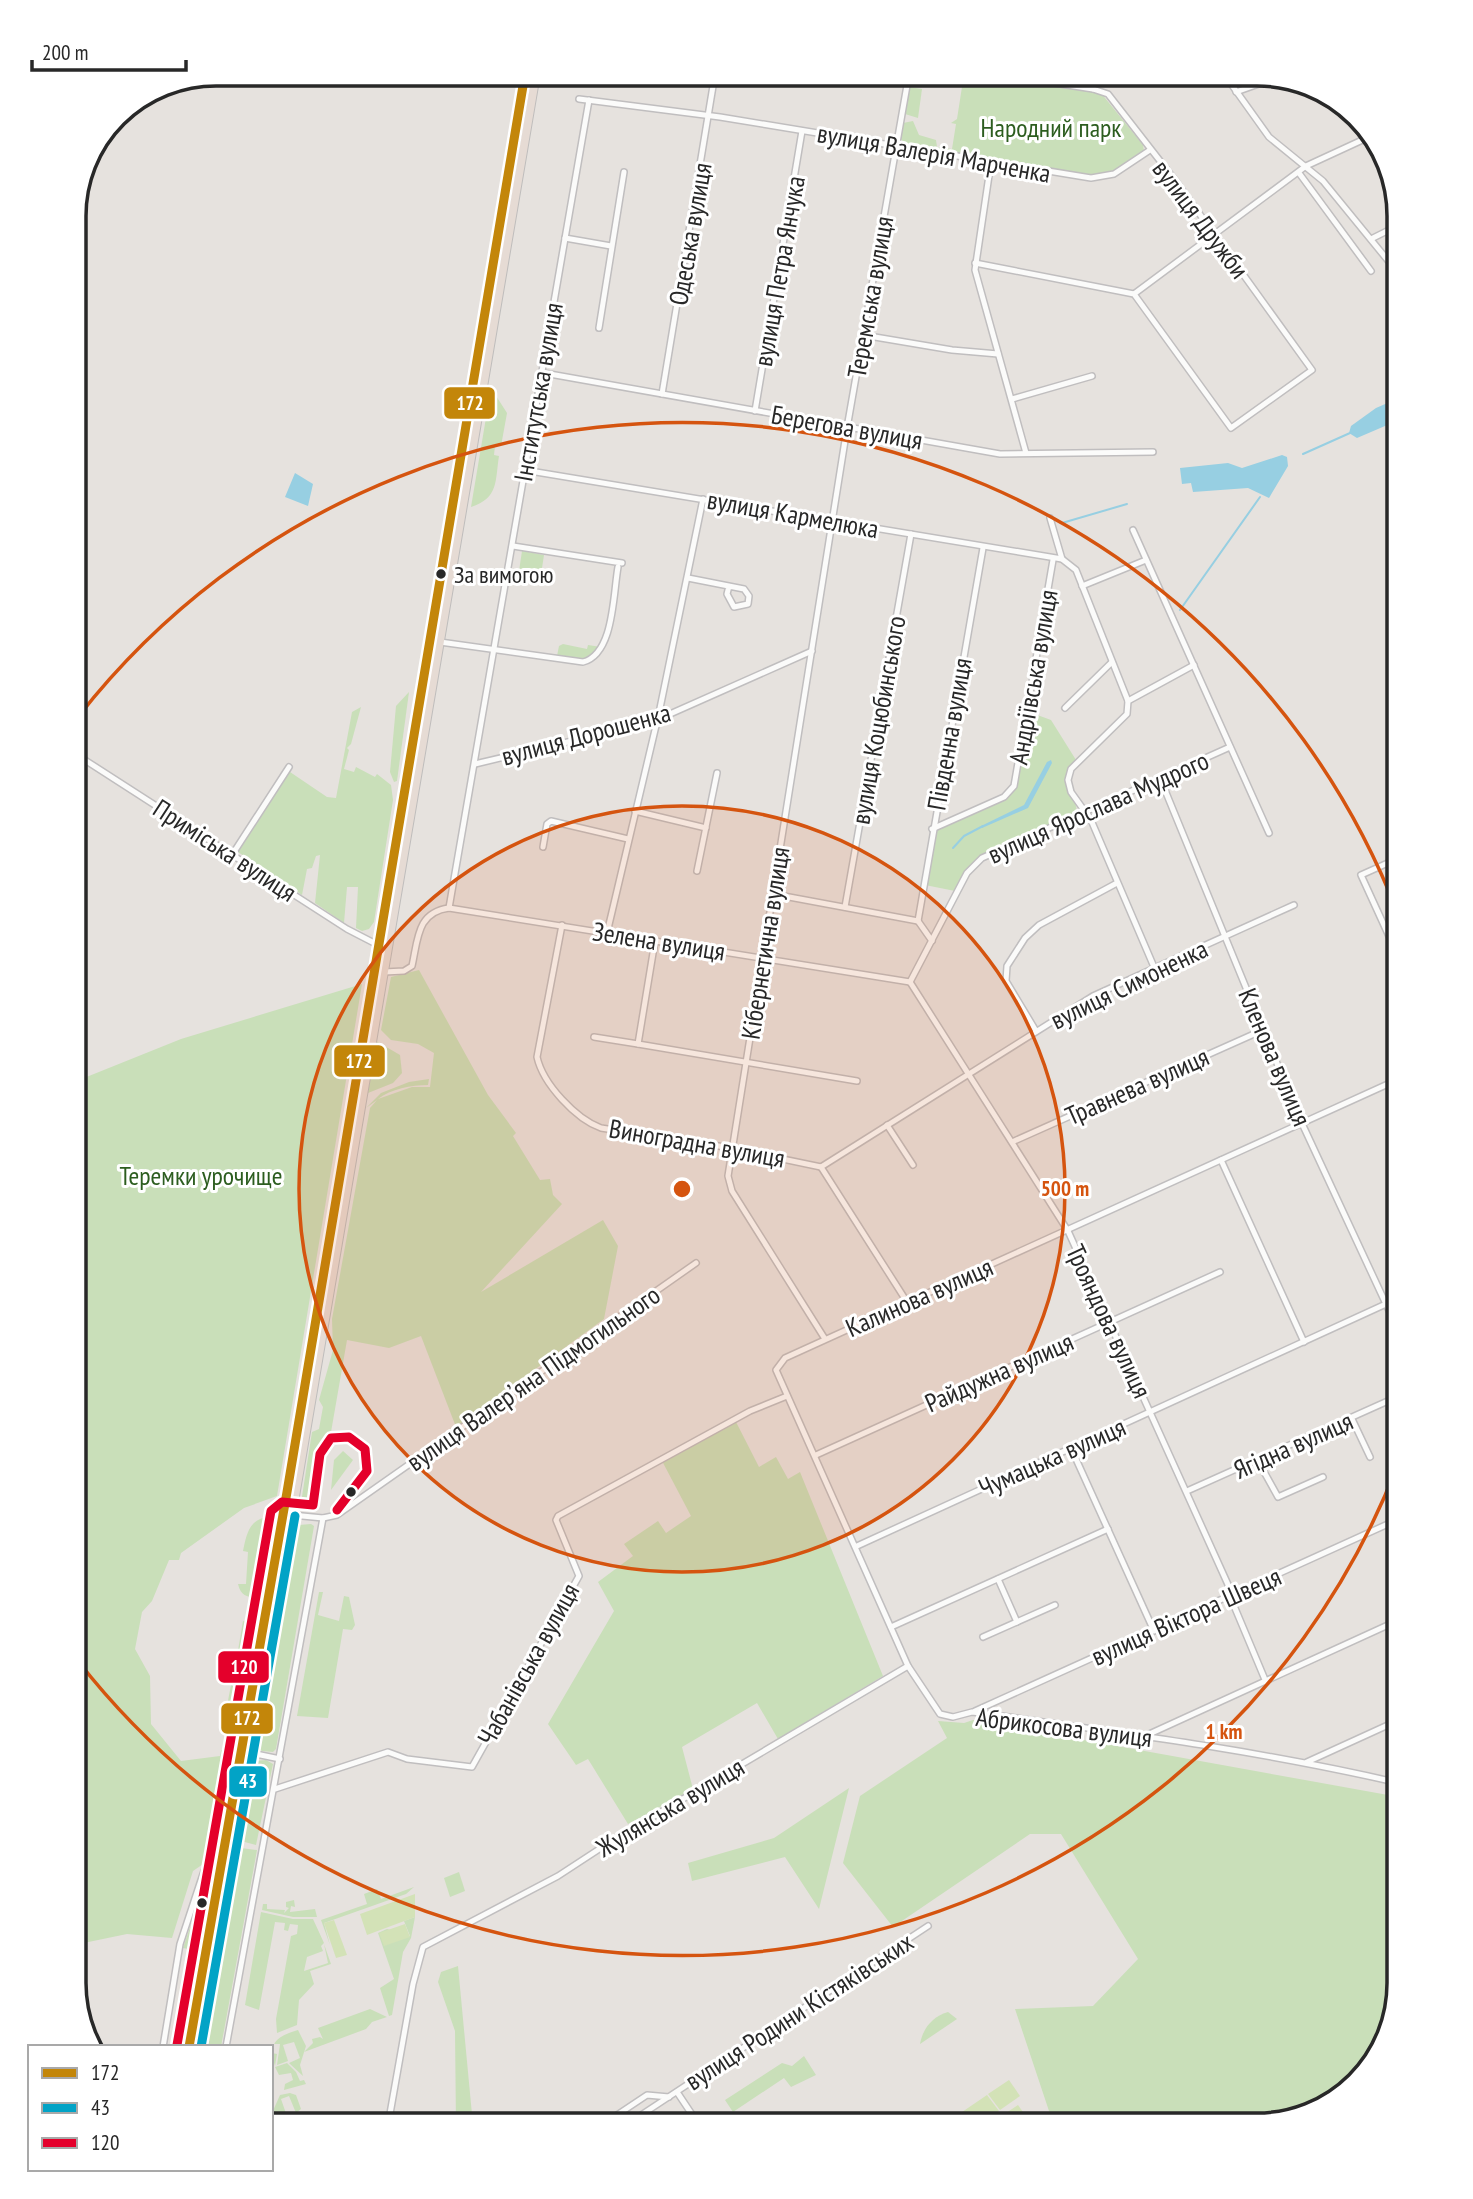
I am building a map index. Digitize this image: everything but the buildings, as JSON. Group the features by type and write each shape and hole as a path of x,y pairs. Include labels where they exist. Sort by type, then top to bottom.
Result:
{"highway":[{"path":"189,2045 523,86"},
{"path":"199,2045 534,86"}],"street":[{"name":"Одеська вулиця","path":"662,394 710,117 708,111 713,86"},
{"name":"Теремська вулиця","path":"832,521 907,86"},
{"path":"1074,86 1093,89 1093,86"},
{"path":"1232,86 1269,137 1332,190 1387,259"},
{"path":"1236,92 1253,86"},
{"name":"вулиця Дружби","path":"1093,89 1108,94 1312,370 1231,428 1133,294"},
{"name":"вулиця Валерія Марченка","path":"579,99 1100,178 1114,174 1150,150"},
{"name":"Інститутська вулиця","path":"449,908 496,650 524,470 544,373 589,100"},
{"name":"вулиця Петра Янчука","path":"755,411 802,131"},
{"path":"975,263 1133,294 1306,166 1362,140"},
{"path":"991,162 975,263 1026,453"},
{"name":"Інститутська вулиця","path":"599,328 624,172"},
{"path":"1299,173 1371,271"},
{"path":"1371,239 1387,231"},
{"path":"565,238 611,246"},
{"path":"863,335 953,350 998,354"},
{"name":"Берегова вулиця","path":"544,373 1000,454 1153,452"},
{"path":"1012,399 1092,376"},
{"name":"вулиця Кармелюка","path":"524,470 1062,559"},
{"path":"607,933 688,578 702,499"},
{"path":"1050,518 1062,559 1073,565 1128,701 1127,714 1072,769 1068,780 1071,792 1091,820 1154,967"},
{"name":"Кібернетична вулиця","path":"825,1339 732,1191 728,1176 832,521"},
{"path":"1133,530 1269,833"},
{"name":"вулиця Коцюбинського","path":"845,907 911,534"},
{"path":"440,642 583,662 605,645 620,565 513,546"},
{"name":"Південна вулиця","path":"918,921 983,548"},
{"name":"Андріївська вулиця","path":"932,829 1004,797 1014,786 1053,559"},
{"path":"1082,586 1146,560"},
{"path":"688,578 729,586 748,592 748,604 734,607 727,594 729,586"},
{"name":"вулиця Дорошенка","path":"475,764 656,720 812,651"},
{"path":"1065,708 1112,662"},
{"path":"1128,701 1194,664"},
{"name":"вулиця Ярослава Мудрого","path":"910,982 974,865 1230,747"},
{"name":"Приміська вулиця","path":"86,761 360,937 378,945"},
{"path":"232,855 289,767"},
{"path":"697,871 717,773"},
{"name":"Кленова вулиця","path":"1160,778 1303,1124 1387,1304"},
{"path":"635,811 706,828"},
{"path":"543,847 547,824 551,821 628,839"},
{"path":"1387,863 1361,875 1387,932"},
{"path":"1036,1031 1005,977 1017,949 1039,925 1117,883"},
{"path":"773,894 918,921 932,941"},
{"name":"вулиця Симоненка","path":"969,1072 1093,996 1294,905"},
{"path":"384,972 404,971 412,965 424,920 434,911 449,908"},
{"name":"Зелена вулиця","path":"449,908 910,982"},
{"name":"Виноградна вулиця","path":"562,925 537,1057 570,1111 585,1122 601,1128 732,1148 821,1167 969,1072"},
{"path":"638,1044 655,941"},
{"name":"Трояндова вулиця","path":"910,982 1068,1231 1187,1491 1266,1682"},
{"name":"Травнева вулиця","path":"1012,1142 1263,1030"},
{"path":"594,1037 857,1081"},
{"name":"Калинова вулиця","path":"776,1370 785,1358 825,1339 1387,1085"},
{"path":"887,1125 913,1165"},
{"path":"1221,1160 1304,1342"},
{"path":"821,1167 907,1302"},
{"name":"вулиця Валерʼяна Підмогильного","path":"323,1518 337,1515 696,1263"},
{"name":"Райдужна вулиця","path":"816,1455 1220,1272"},
{"name":"Чумацька вулиця","path":"857,1546 1387,1304"},
{"name":"Абрикосова вулиця","path":"776,1370 857,1546 908,1666 940,1714 953,1717 972,1712 1145,1736 1307,1762 1387,1780"},
{"name":"Чабанівська вулиця","path":"275,1789 388,1752 407,1759 472,1767 579,1576 556,1520 558,1516 750,1411 787,1396"},
{"name":"Ягідна вулиця","path":"1187,1491 1387,1402"},
{"path":"1352,1419 1370,1457"},
{"path":"1071,1448 1154,1631"},
{"path":"1258,1461 1278,1497 1323,1477"},
{"path":"226,2045 323,1518 292,1515"},
{"name":"вулиця Віктора Швеця","path":"972,1712 1387,1524"},
{"path":"891,1627 1108,1529"},
{"path":"998,1579 1017,1622"},
{"path":"983,1637 1055,1605"},
{"path":"1145,1736 1387,1626"},
{"name":"Жулянська вулиця","path":"390,2113 422,1947 558,1876 610,1842 908,1666"},
{"path":"1307,1762 1387,1725"},
{"path":"251,1753 280,1759"},
{"path":"163,2045 182,1939 204,1871 207,1868 220,1871"},
{"name":"вулиця Родини Кістяківських","path":"644,2113 928,1926"},
{"path":"677,2092 691,2113"},
{"path":"650,2095 655,2098 655,2105"},
{"name":"вулиця Родини Кістяківських","path":"620,2113 650,2095 669,2096"}],"green space":[{"name":"Народний парк","path":"962,86 1051,86 1101,93 1143,145 1144,151 1112,172 1091,175 904,144 901,139 903,123 913,121 919,135 936,140 937,147 952,149 956,124 951,123 957,119"},
{"path":"909,87 922,89 918,118 905,114"},
{"path":"491,388 507,413 501,446 495,446 494,455 499,456 496,481 487,499 471,507"},
{"path":"522,551 544,555 540,581 510,576 511,570 519,571"},
{"path":"563,644 587,649 588,645 601,647 582,660 557,656 559,646"},
{"path":"409,692 397,781 394,782 390,772 396,706"},
{"path":"361,707 351,744 347,748 349,750 344,769 354,772 356,767 375,777 377,774 391,785 393,800 374,922 369,929 362,931 356,928 358,887 347,887 344,923 315,903 320,855 316,856 312,868 307,869 302,895 238,852 290,772 327,797 336,798 352,712"},
{"path":"1029,712 1051,720 1076,760 1067,775 1067,781 1077,813 981,856 965,871 955,891 925,885 934,832 1012,793 1016,787"},
{"name":"Теремки урочище","path":"419,970 488,1095 516,1133 513,1136 540,1180 550,1179 553,1195 562,1204 481,1292 603,1220 618,1246 604,1319 456,1427 421,1336 389,1348 347,1340 318,1507 301,1503 312,1432 319,1429 323,1407 319,1400 333,1350 332,1319 370,1108 377,1100 366,1108 381,1093 409,1082 429,1079 428,1085 402,1088 378,1099 412,1087 430,1087 434,1053 418,1044 391,1040 381,1030 391,977"},
{"name":"Теремки урочище","path":"362,984 277,1496 244,1508 181,1553 179,1560 169,1560 152,1601 142,1612 135,1649 150,1676 151,1724 181,1761 220,1756 221,1750 224,1750 225,1735 222,1732 231,1685 245,1692 232,1760 224,1759 209,1860 193,1871 172,1938 127,1934 86,1943 86,1077 181,1039"},
{"path":"376,1041 400,1055 402,1073 393,1083 368,1093"},
{"path":"735,1420 759,1467 776,1457 788,1479 800,1472 883,1676 778,1739 757,1703 682,1747 693,1789 628,1824 588,1759 576,1765 548,1724 614,1611 598,1582 633,1556 624,1544 658,1521 666,1533 691,1516 661,1459"},
{"path":"343,1451 353,1460 331,1490 334,1460"},
{"path":"274,1517 259,1598 248,1597 241,1592 238,1584 246,1584 248,1552 243,1551 246,1538 255,1522"},
{"path":"299,1525 314,1526 276,1749 273,1752 262,1751 257,1748 297,1529"},
{"path":"319,1592 323,1592 318,1615 339,1621 344,1596 349,1597 355,1625 352,1630 343,1629 328,1718 297,1716"},
{"path":"243,1621 256,1624 247,1685 233,1680"},
{"path":"973,1720 1387,1795 1386,2000 1383,2017 1370,2048 1349,2075 1322,2096 1291,2109 1274,2112 1050,2113 1015,2009 1093,2006 1138,1959 1061,1834 1030,1834 893,1927 843,1863 860,1796 947,1738 938,1721 964,1723"},
{"path":"266,1760 273,1764 256,1845 241,1841 255,1761"},
{"path":"849,1788 819,1909 785,1857 692,1881 688,1863 774,1838"},
{"path":"241,1848 257,1850 221,2045 205,2045"},
{"path":"459,1872 465,1891 450,1897 444,1878"},
{"path":"414,1887 406,1894 324,1923 330,1945 321,1920 367,1904 364,1894 377,1889 381,1899"},
{"path":"415,1894 415,1917 367,1935 360,1914"},
{"path":"294,1900 295,1907 291,1906 290,1912 315,1909 317,1917 293,1917 262,1910 263,1904 267,1904 267,1909 285,1910 284,1913 289,1908 286,1907 286,1902"},
{"path":"199,1901 207,1903 198,1951 183,1948"},
{"path":"261,1912 293,1919 313,1919 324,1943 321,1946 323,1951 307,1957 304,1971 328,1963 324,1944 331,1964 310,1971 314,1984 299,2000 297,2025 277,2033 276,2019 291,1936 297,1934 298,1925 290,1924 288,1931 284,1930 285,1923 275,1922 259,2010 245,2005"},
{"path":"415,1917 411,1938 403,1952 392,2015 389,2016 380,1988 394,1979 378,1933 387,1929 410,1936 404,1921"},
{"path":"334,1920 347,1955 336,1958 324,1923"},
{"path":"405,1924 410,1937 384,1946 379,1933"},
{"path":"458,1966 472,2113 456,2113 455,2031 438,1982 441,1972"},
{"path":"370,2009 387,2017 372,2022 366,2029 304,2052 313,2043 312,2039 323,2039 318,2028"},
{"path":"948,2012 957,2019 920,2044 929,2024"},
{"path":"298,2030 306,2046 300,2065 303,2076 289,2063 300,2058 294,2042 283,2045 288,2061 277,2065 280,2044 274,2044 284,2035"},
{"path":"804,2056 816,2075 791,2087 784,2078 733,2112 725,2100 782,2063 792,2066"},
{"path":"287,2063 300,2081 304,2080 306,2084 284,2090 285,2084 293,2080 291,2073 279,2075 275,2067"},
{"path":"1009,2080 1020,2096 1000,2110 988,2094"},
{"path":"280,2095 296,2095 301,2109 296,2113 289,2096 281,2099 286,2113 273,2113"},
{"path":"987,2095 999,2111 996,2113 961,2113"},
{"path":"1018,2105 1024,2113 1006,2113"}],"water":[{"path":"1387,403 1387,425 1357,438 1349,433 1351,426"},
{"path":"1282,455 1287,457 1288,466 1269,498 1248,488 1193,492 1191,483 1182,484 1180,468 1228,463 1242,468"},
{"path":"295,473 313,484 308,506 285,497"},
{"path":"1051,760 1052,763 1028,808 982,828 981,826 1024,805 1047,762"}],"waterway":[{"path":"1303,454 1350,433"},
{"path":"1180,610 1260,497"},
{"path":"1062,523 1127,504"},
{"path":"953,848 964,836 983,826"}],"transit line":[{"name":"172","path":"189,2045 287,1492 523,86"},
{"name":"120","path":"177,2045 271,1511 282,1502 313,1505 320,1454 331,1438 349,1437 365,1449 367,1471 337,1510"},
{"name":"43","path":"201,2045 295,1516"}],"place":[{"name":"За вимогою","path":"441,574"}]}
